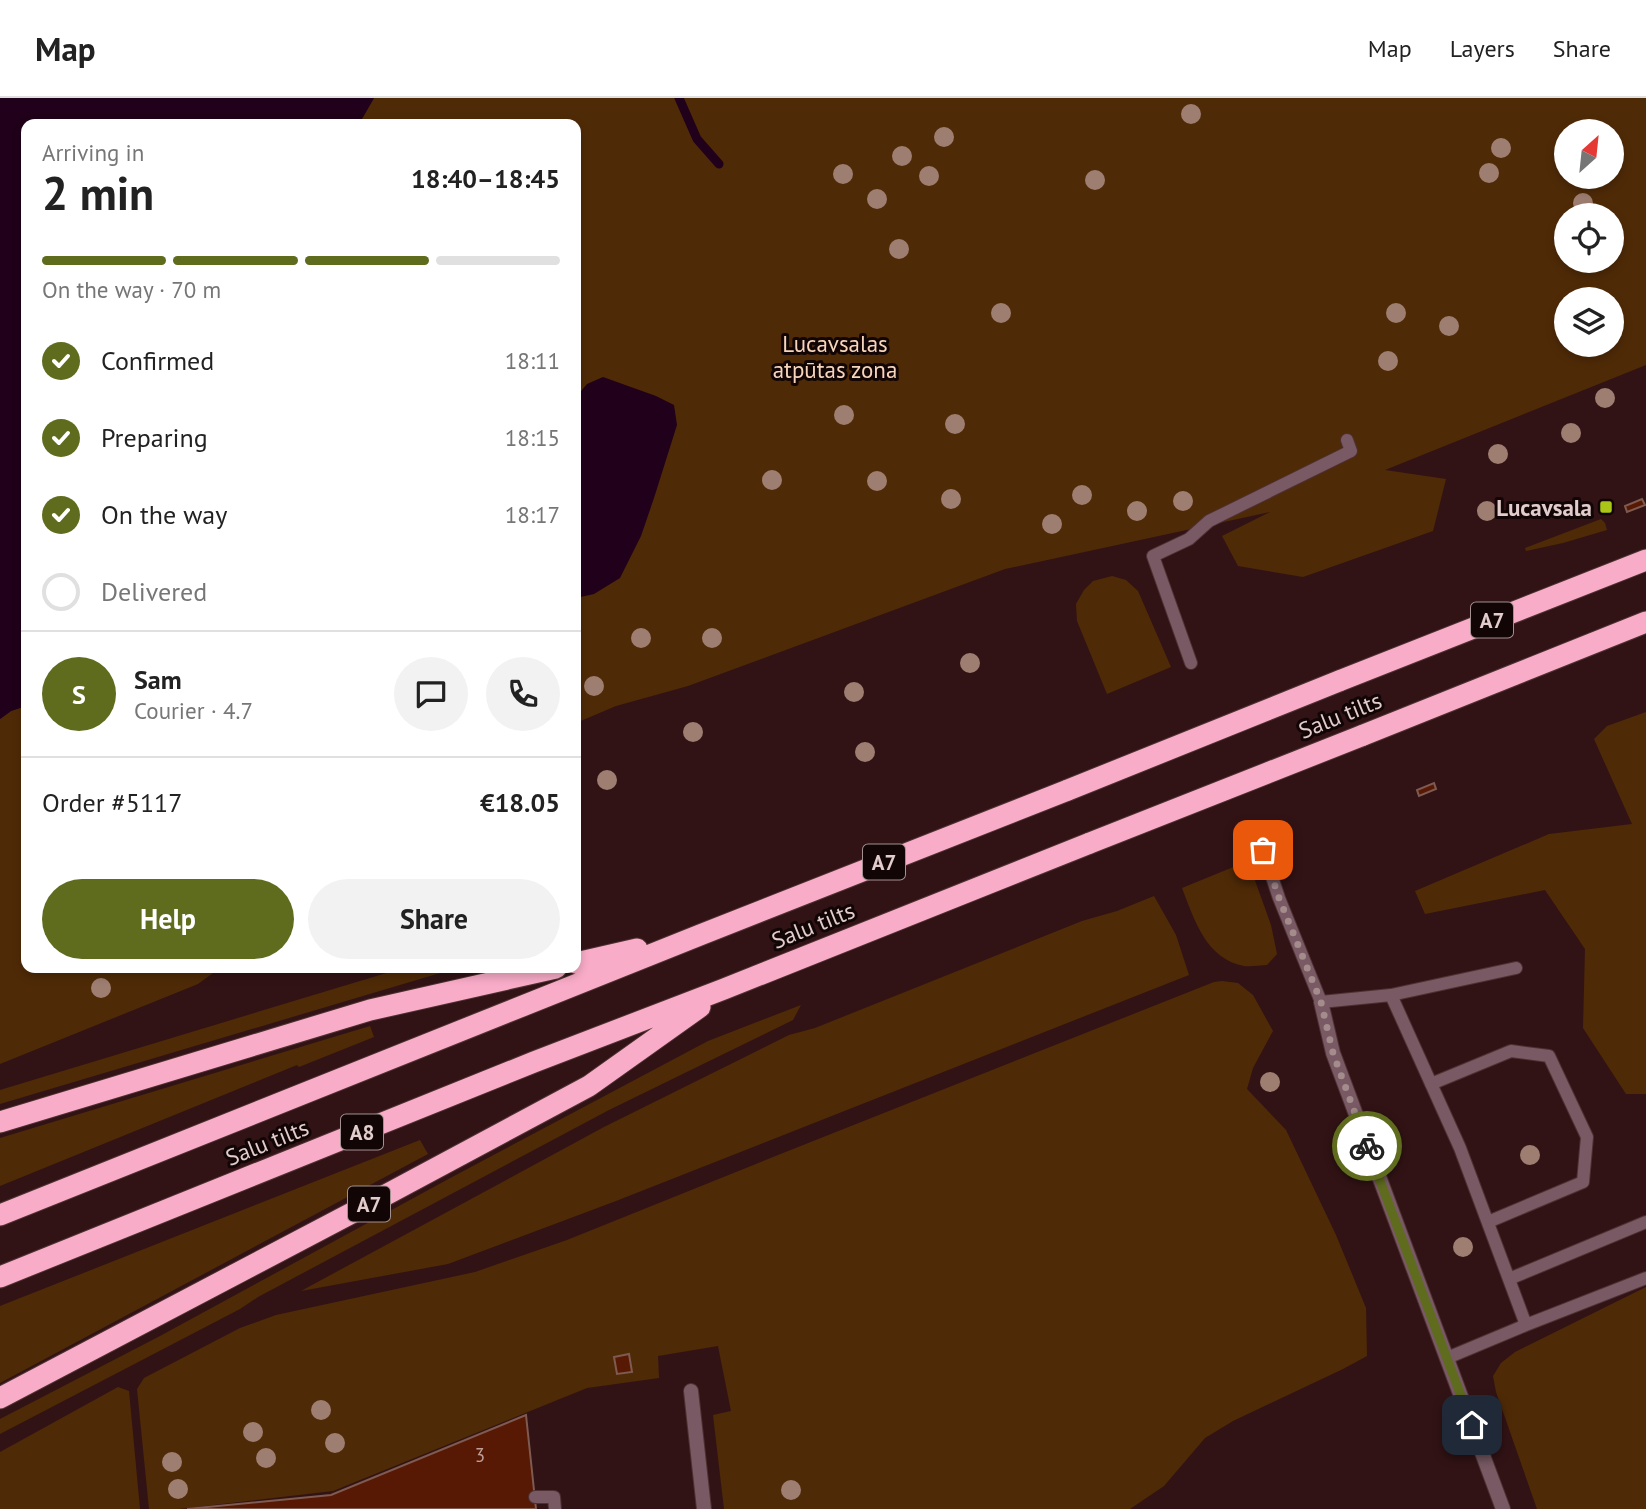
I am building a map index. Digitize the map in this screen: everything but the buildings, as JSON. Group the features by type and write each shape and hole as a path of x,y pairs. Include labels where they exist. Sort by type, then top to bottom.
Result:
{"highway":[{"name":"Salu tilts","path":"0,1215 1646,560"},
{"name":"Salu tilts","path":"0,1277 1646,622"},
{"name":"A7","path":"581,962 700,935"},
{"path":"0,1122 370,1010 534,973"},
{"name":"A7","path":"0,1398 589,1086 724,989"}],"street":[{"path":"1321,1002 1333,1053 1503,1509"},
{"path":"691,1391 704,1509"}],"lane":[{"path":"1191,663 1153,556 1189,538 1209,521 1352,451 1347,440"},
{"path":"1263,850 1279,898 1321,1002 1391,995 1516,968"},
{"path":"1391,995 1460,1148 1526,1325"},
{"path":"1431,1084 1511,1051 1549,1056 1587,1138 1583,1182 1488,1222"},
{"path":"1509,1279 1646,1222"},
{"path":"1447,1358 1646,1278"},
{"path":"535,1497 554,1497 555,1509"}],"green space":[{"name":"Lucavsalas atpūtas zona","path":"374,98 1646,98 1646,365 1385,470 1446,479 1433,531 1303,577 1238,566 1222,536 1270,512 1005,569 688,686 616,706 581,721 581,119 362,119"},
{"path":"1601,519 1607,530 1526,551 1525,548"},
{"path":"1112,576 1126,580 1138,591 1171,667 1107,694 1077,621 1076,604 1093,581"},
{"path":"21,708 21,973 213,973 198,984 0,1064 0,719"},
{"path":"1646,712 1646,1094 1626,1094 1583,1028 1585,949 1545,890 1425,914 1415,891 1549,834 1632,824 1594,739 1607,726"},
{"path":"1248,861 1271,925 1277,954 1267,965 1244,966 1220,955 1203,936 1182,888"},
{"path":"1154,896 1176,935 1189,975 616,1201 448,1264 301,1291 604,1127 789,1035 815,1028 1082,921"},
{"path":"386,973 440,973 0,1104 0,1090"},
{"path":"1222,981 1238,983 1253,995 1273,1031 1253,1068 1247,1089 1286,1130 1336,1235 1366,1308 1367,1356 1233,1421 1205,1438 1164,1486 1130,1509 724,1509 713,1415 731,1411 718,1346 658,1356 659,1378 587,1388 333,1491 180,1509 149,1509 137,1389 144,1378 240,1328 276,1315 475,1272 567,1240"},
{"path":"801,1005 793,1020 609,1110 240,1309 0,1434 0,1419 160,1336 708,1041"},
{"path":"370,1026 374,1037 299,1067 297,1065 0,1186 0,1138"},
{"path":"420,1140 428,1154 0,1383 0,1306"},
{"path":"1646,1287 1646,1509 1537,1509 1496,1392 1493,1376 1501,1363 1515,1352"},
{"path":"118,1387 129,1391 140,1509 0,1509 0,1452"}],"shaded area":[{"path":"0,98 374,98 362,119 21,119 21,708 0,719"},
{"path":"603,377 656,396 674,405 677,425 641,536 620,578 594,594 581,597 581,391 587,384"}],"waterway":[{"path":"679,98 697,139 719,164"}],"way so far":[{"path":"1263,850 1279,898 1321,1002 1333,1053 1367,1146"}],"place":[{"name":"Lucavsala","path":"1606,507"}],"route":[{"path":"1367,1146 1472,1425"}]}
